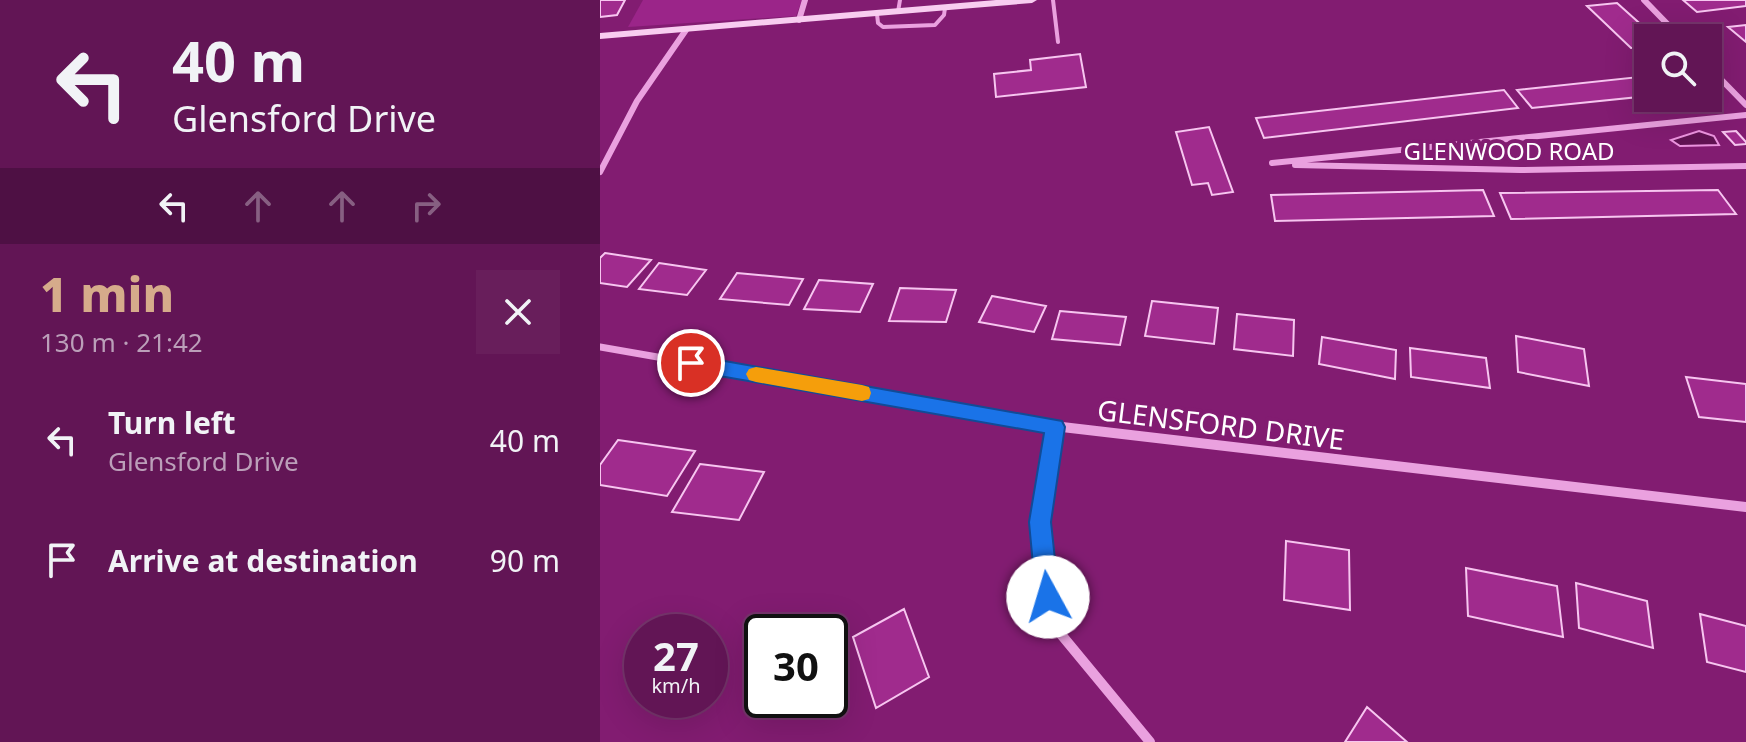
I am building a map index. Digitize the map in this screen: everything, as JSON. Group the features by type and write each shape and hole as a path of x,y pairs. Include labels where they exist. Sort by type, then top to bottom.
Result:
{"main road":[{"path":"600,36 877,14 899,6 945,8 1031,0"}],"street":[{"path":"799,20 805,0"},
{"path":"1644,0 1667,24"},
{"path":"600,172 637,101 686,30"},
{"path":"1722,80 1746,105"},
{"name":"GLENWOOD ROAD","path":"1746,115 1272,163 1415,171 1564,172 1746,166"},
{"name":"GLENSFORD DRIVE","path":"600,347 1055,427 1746,507"},
{"path":"1055,427 1040,522 1050,621 1150,742"}],"lane":[{"path":"1053,0 1058,42"},
{"path":"877,14 878,23 883,27 921,26 939,22 945,8"}],"shaded area":[{"path":"643,0 802,0 796,16 628,27"},
{"path":"1699,131 1714,136 1719,145 1680,146 1671,140"}],"building":[{"path":"600,0 625,0 617,15 600,17"},
{"path":"1683,0 1746,0 1746,6 1697,12"},
{"path":"1617,3 1640,24 1634,24 1634,48 1631,48 1587,6"},
{"path":"1746,25 1746,42 1728,27"},
{"path":"1080,54 1086,87 996,97 994,74 1031,70 1030,60"},
{"path":"1634,77 1634,97 1532,108 1517,90"},
{"path":"1504,90 1518,108 1264,138 1256,118"},
{"path":"1209,127 1233,192 1212,195 1208,183 1192,185 1176,132"},
{"path":"1736,131 1746,144 1735,145 1723,132"},
{"path":"1483,190 1494,216 1275,221 1271,195"},
{"path":"1718,190 1736,214 1511,219 1500,193"},
{"path":"605,253 651,260 627,287 600,283 600,258"},
{"path":"659,263 706,270 687,295 639,289"},
{"path":"737,273 803,279 789,305 720,299"},
{"path":"819,280 873,284 860,312 804,309"},
{"path":"900,288 956,290 946,322 889,321"},
{"path":"992,296 1046,306 1034,332 979,322"},
{"path":"1152,301 1218,308 1214,344 1145,336"},
{"path":"1060,311 1126,317 1120,345 1052,339"},
{"path":"1237,314 1294,320 1293,356 1234,349"},
{"path":"1516,336 1584,349 1589,386 1518,372"},
{"path":"1322,337 1396,350 1395,379 1319,364"},
{"path":"1410,348 1486,358 1490,388 1411,377"},
{"path":"1686,377 1746,384 1746,422 1699,417"},
{"path":"618,440 695,451 667,496 600,485 600,465"},
{"path":"700,464 764,472 739,520 672,512"},
{"path":"1286,541 1349,550 1350,610 1284,600"},
{"path":"1466,568 1557,586 1563,637 1468,616"},
{"path":"1576,583 1647,601 1653,648 1579,628"},
{"path":"904,609 929,677 876,708 853,637"},
{"path":"1700,614 1746,626 1746,672 1707,662"},
{"path":"1367,707 1407,742 1345,742"}],"slow traffic":[{"path":"756,374 862,393"}],"route":[{"path":"691,363 1055,427 1040,522 1048,597"}]}
